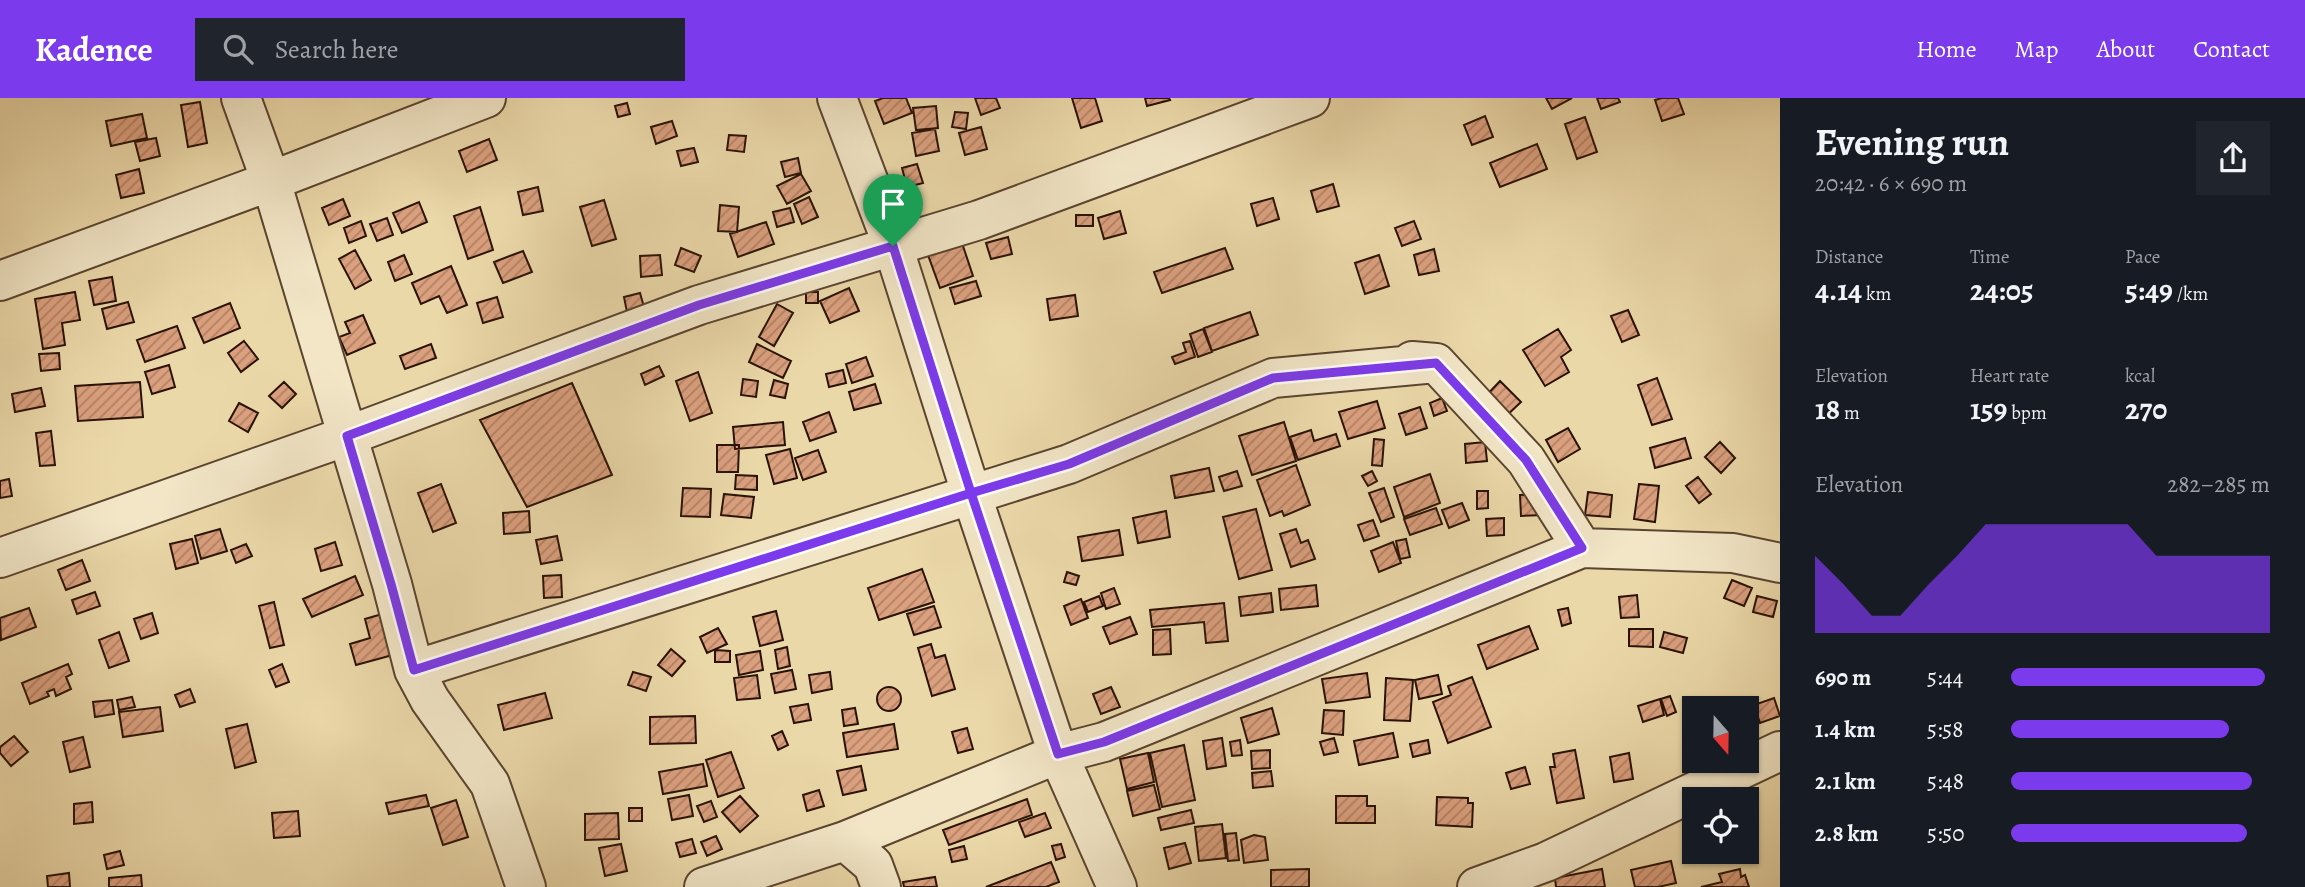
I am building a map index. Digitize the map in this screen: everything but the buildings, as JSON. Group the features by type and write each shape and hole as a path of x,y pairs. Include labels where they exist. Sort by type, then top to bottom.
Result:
{"street":[{"path":"241,98 271,181 414,670 429,700 490,784 526,887"},
{"path":"0,281 486,98"},
{"path":"837,98 893,246 971,493 1058,754 1117,887"},
{"path":"0,558 347,436 699,305 979,220 1310,98"},
{"path":"1386,359 1436,363 1526,460 1582,548"},
{"path":"414,670 1069,464 1273,378 1436,363"},
{"path":"704,887 845,841 1058,754 1104,742 1582,548 1733,553 1780,563"},
{"path":"1476,887 1546,862 1780,751"},
{"path":"845,841 873,864 881,887"}],"route":[{"path":"893,246 699,305 564,353 347,436 414,670 971,493 1058,754 1104,742 1582,548 1526,460 1436,363 1273,378 1069,464 971,493 893,246"}]}
